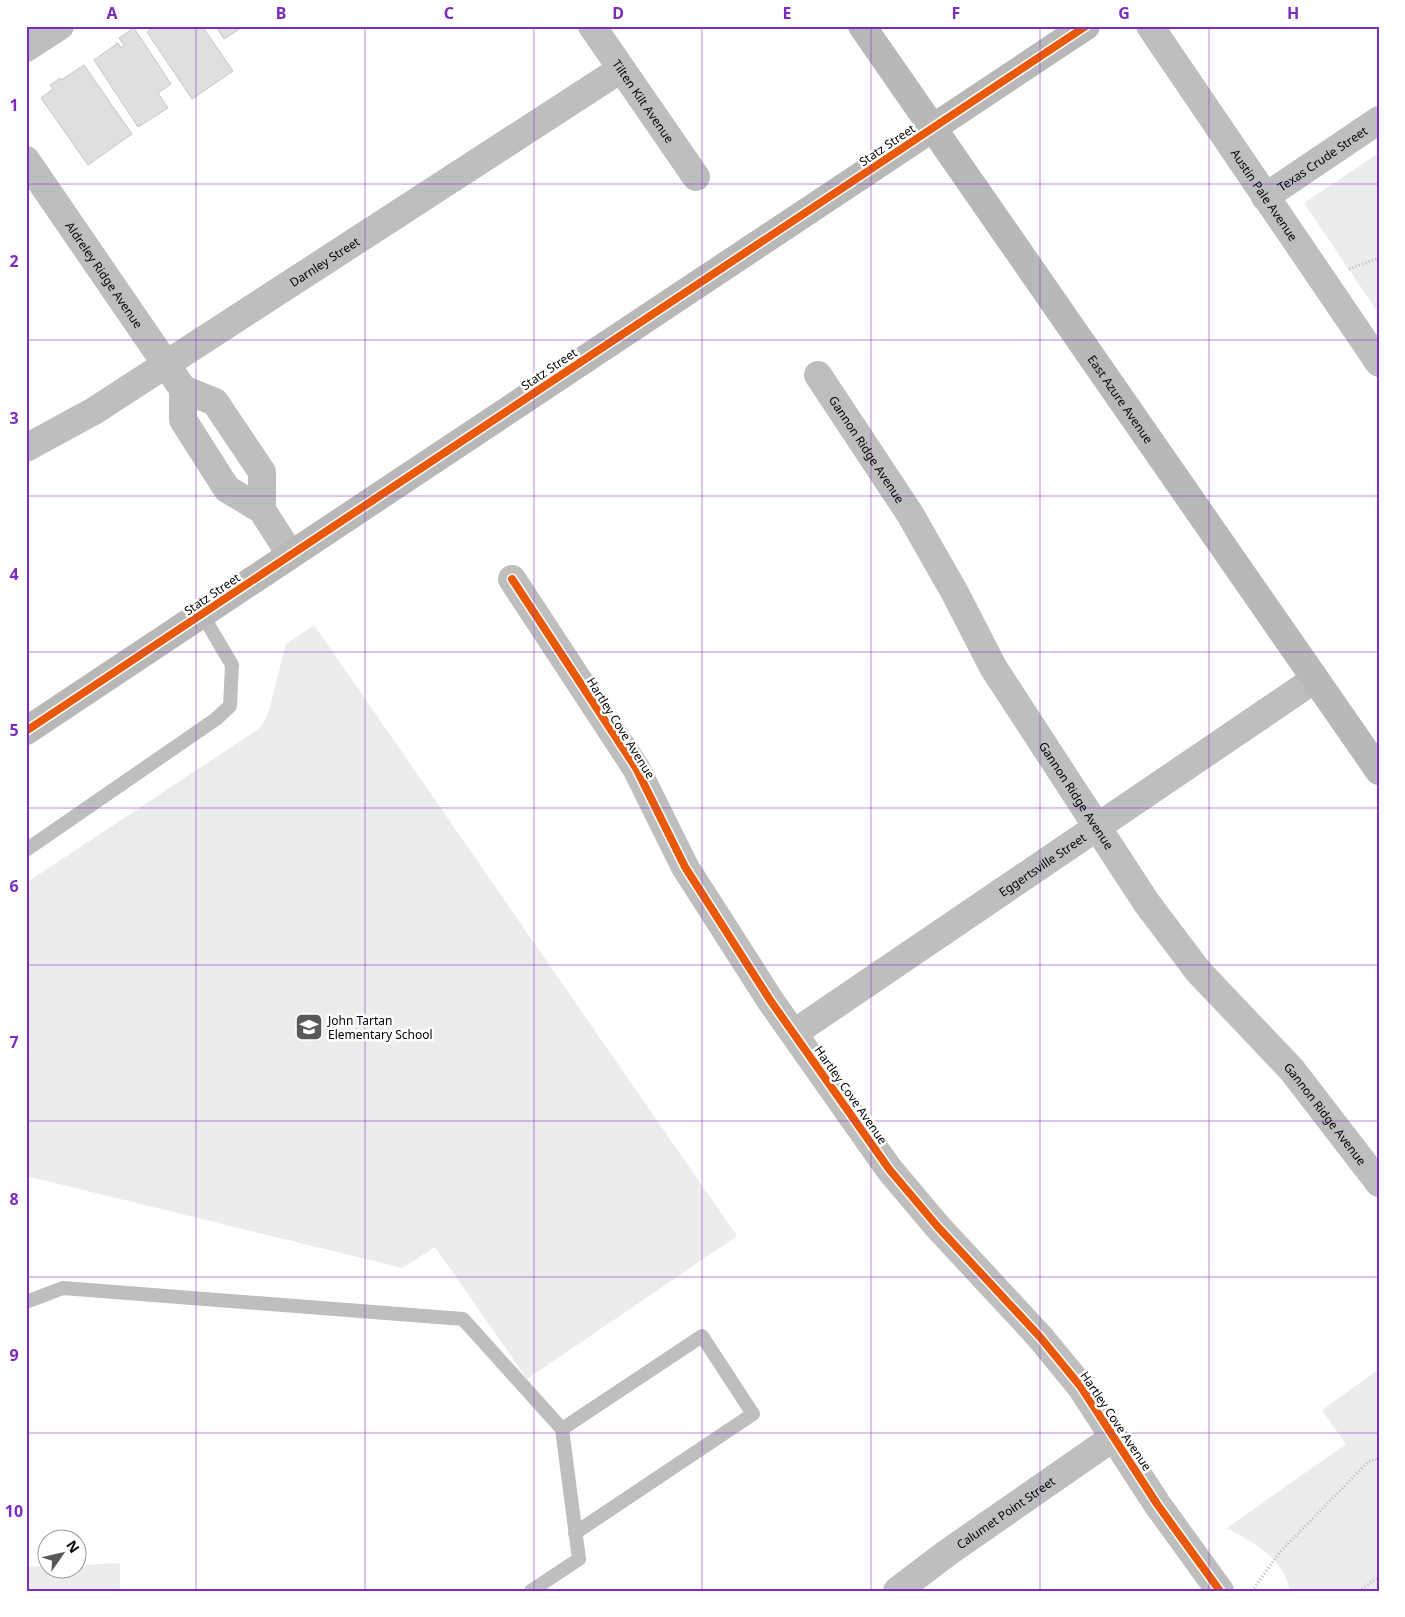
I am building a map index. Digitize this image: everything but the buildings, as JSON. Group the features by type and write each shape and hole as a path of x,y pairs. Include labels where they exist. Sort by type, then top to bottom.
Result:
{"street":[{"path":"26,48 60,26"},
{"name":"Tilten Kilt Avenue","path":"592,26 696,177"},
{"name":"East Azure Avenue","path":"862,26 1379,771"},
{"name":"Statz Street","path":"26,731 1086,26"},
{"name":"Austin Pale Avenue","path":"1150,26 1379,363"},
{"name":"Darnley Street","path":"26,448 94,412 621,69"},
{"name":"Texas Crude Street","path":"1265,197 1379,120"},
{"name":"Aldreley Ridge Avenue","path":"26,160 183,389"},
{"name":"Gannon Ridge Avenue","path":"818,376 910,514 955,593 993,666 1146,902 1198,971 1292,1070 1379,1183"},
{"path":"262,510 262,472 215,402 183,389 183,420 227,489 262,510 290,554"},
{"name":"Hartley Cove Avenue","path":"512,578 636,768 685,867 738,953 889,1169 937,1226 1040,1337 1081,1387 1157,1504 1220,1591"},
{"name":"Eggertsville Street","path":"794,1033 1315,679"},
{"name":"Calumet Point Street","path":"897,1591 947,1553 1114,1437"}],"lane":[{"path":"26,850 216,719 230,706 232,665 202,614"},
{"path":"26,1302 63,1288 463,1319 562,1429 579,1559 531,1591"},
{"path":"562,1429 702,1336 753,1414 575,1533"}],"path":[{"path":"1252,1591 1280,1552 1348,1482 1368,1462 1375,1459 1379,1461"},
{"path":"1359,1591 1379,1577"}],"shaded area":[{"path":"1379,153 1379,314 1304,203"},
{"path":"314,625 737,1236 527,1379 435,1247 402,1268 26,1176 26,883 260,728 267,717 286,644"},
{"path":"1379,1369 1379,1591 1290,1591 1287,1579 1275,1561 1257,1546 1227,1528 1346,1444 1322,1410"},
{"path":"120,1563 120,1591 26,1591 26,1567 38,1566 38,1580 88,1580 88,1565"}],"cycle path":[{"path":"26,731 1086,26"},
{"path":"512,579 636,768 685,867 770,1000 889,1169 937,1226 1040,1337 1081,1387 1157,1504 1220,1591"}],"place":[{"name":"John Tartan Elementary School","path":"309,1027"}]}
